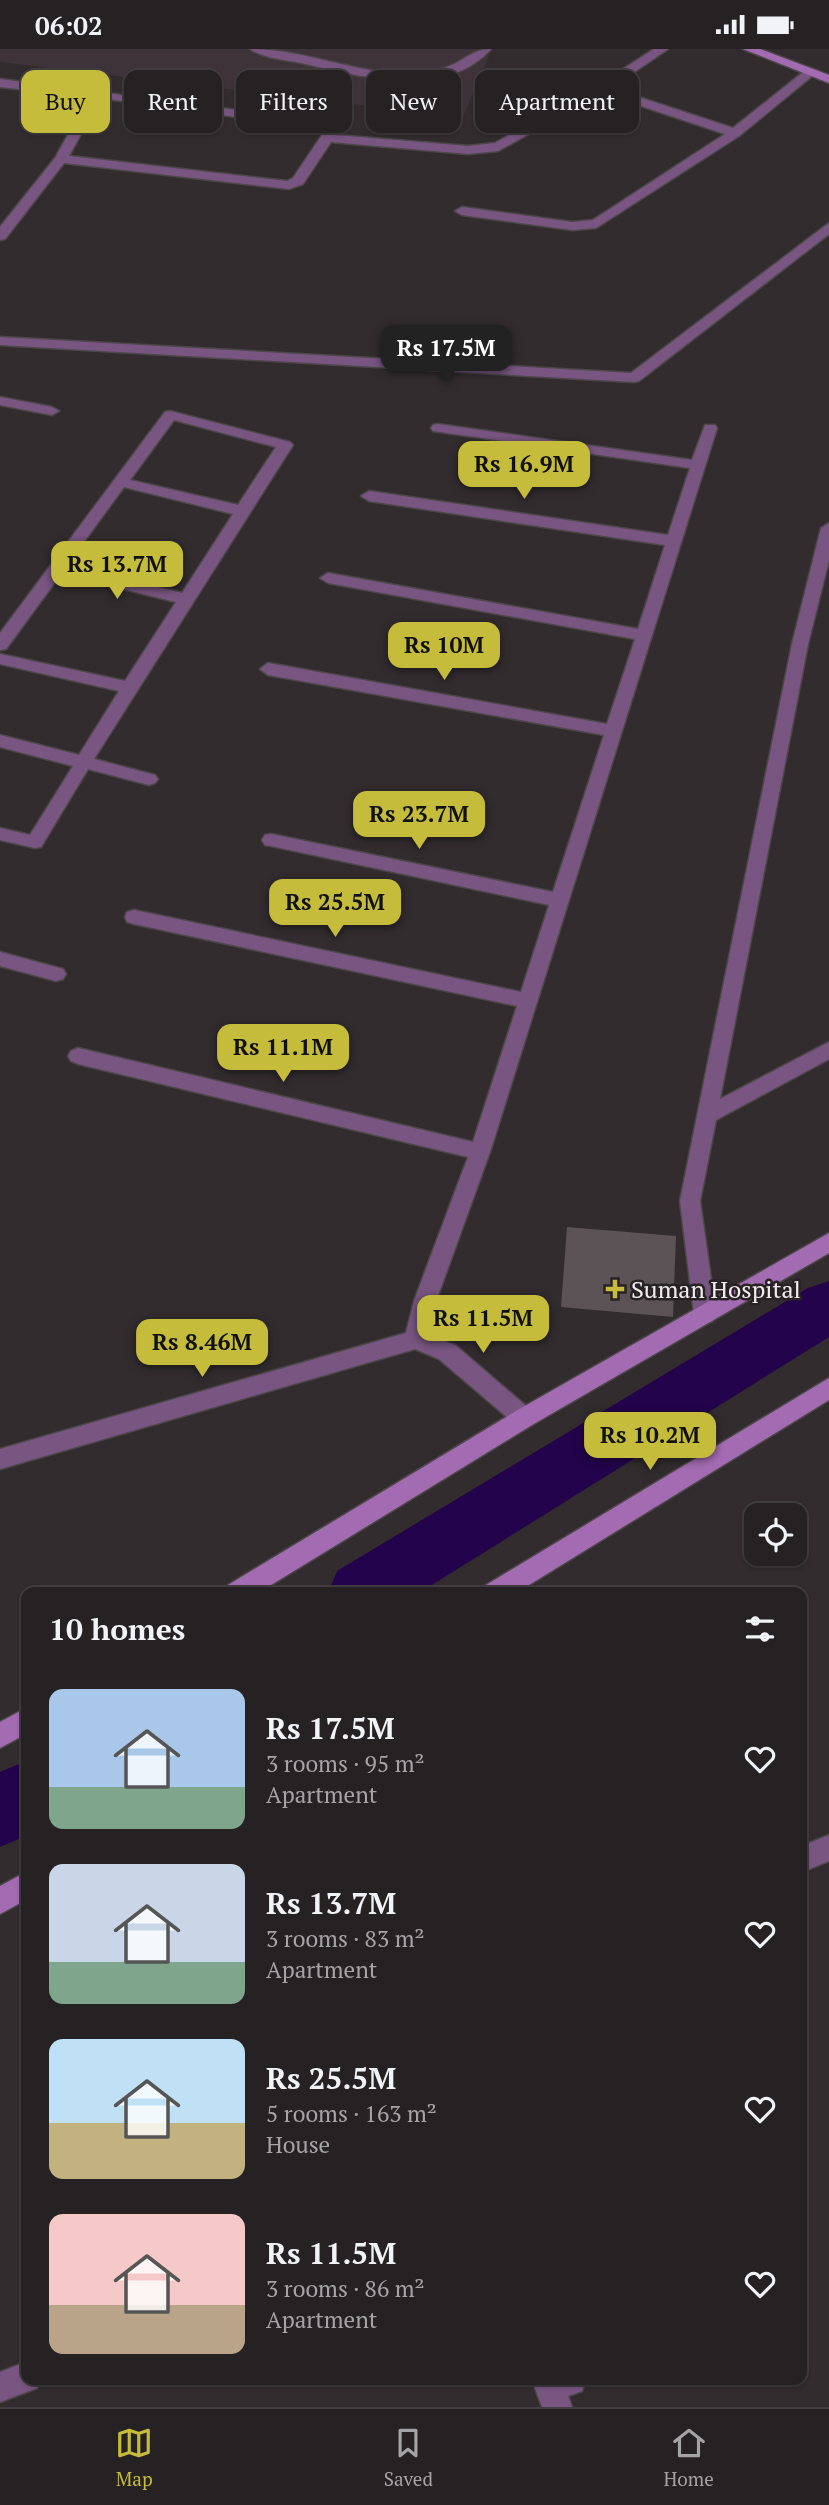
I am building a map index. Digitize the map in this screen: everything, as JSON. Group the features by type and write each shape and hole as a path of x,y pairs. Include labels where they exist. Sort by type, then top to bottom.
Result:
{"street":[{"path":"256,49 382,74 425,77 456,69 485,49"},
{"path":"630,70 662,49"},
{"path":"750,49 829,79"},
{"path":"462,211 572,226 596,224 734,133 811,72"},
{"path":"0,83 21,85"},
{"path":"61,159 289,185 298,181 331,132 326,125 110,96"},
{"path":"639,102 734,133"},
{"path":"0,236 61,159 75,133"},
{"path":"327,138 468,150 498,147 523,133"},
{"path":"0,341 634,379 829,227"},
{"path":"0,401 52,411"},
{"path":"0,645 170,415 285,445 129,688 35,842 0,834"},
{"path":"438,428 698,465"},
{"path":"415,1340 425,1301 480,1152 710,428"},
{"path":"121,482 242,511"},
{"path":"369,496 674,541"},
{"path":"705,1314 690,1201 800,644 829,528"},
{"path":"57,568 186,599"},
{"path":"328,578 644,635"},
{"path":"0,659 129,688"},
{"path":"268,670 614,731"},
{"path":"0,741 149,779"},
{"path":"271,840 560,900"},
{"path":"134,917 528,1001"},
{"path":"0,960 56,974"},
{"path":"706,1116 829,1050"},
{"path":"78,1056 480,1152"},
{"path":"246,1587 524,1418 829,1242"},
{"path":"0,1459 415,1340 447,1352 524,1418"},
{"path":"505,1587 829,1388"},
{"path":"0,1736 21,1723"},
{"path":"807,1857 829,1848"},
{"path":"0,1901 21,1888"},
{"path":"0,2387 21,2379"}],"shaded area":[{"path":"0,49 492,49 483,70 475,70 475,89 463,117 461,70 366,70 366,105 352,104 352,70 236,70 236,90 222,88 222,70 124,70 124,77 110,75 110,70 67,70 0,62"}],"building":[{"path":"567,1227 676,1236 673,1317 561,1307"}],"waterway":[{"path":"370,1587 829,1306"},
{"path":"0,1812 21,1799"}],"place":[{"name":"Suman Hospital","path":"615,1289"}]}
